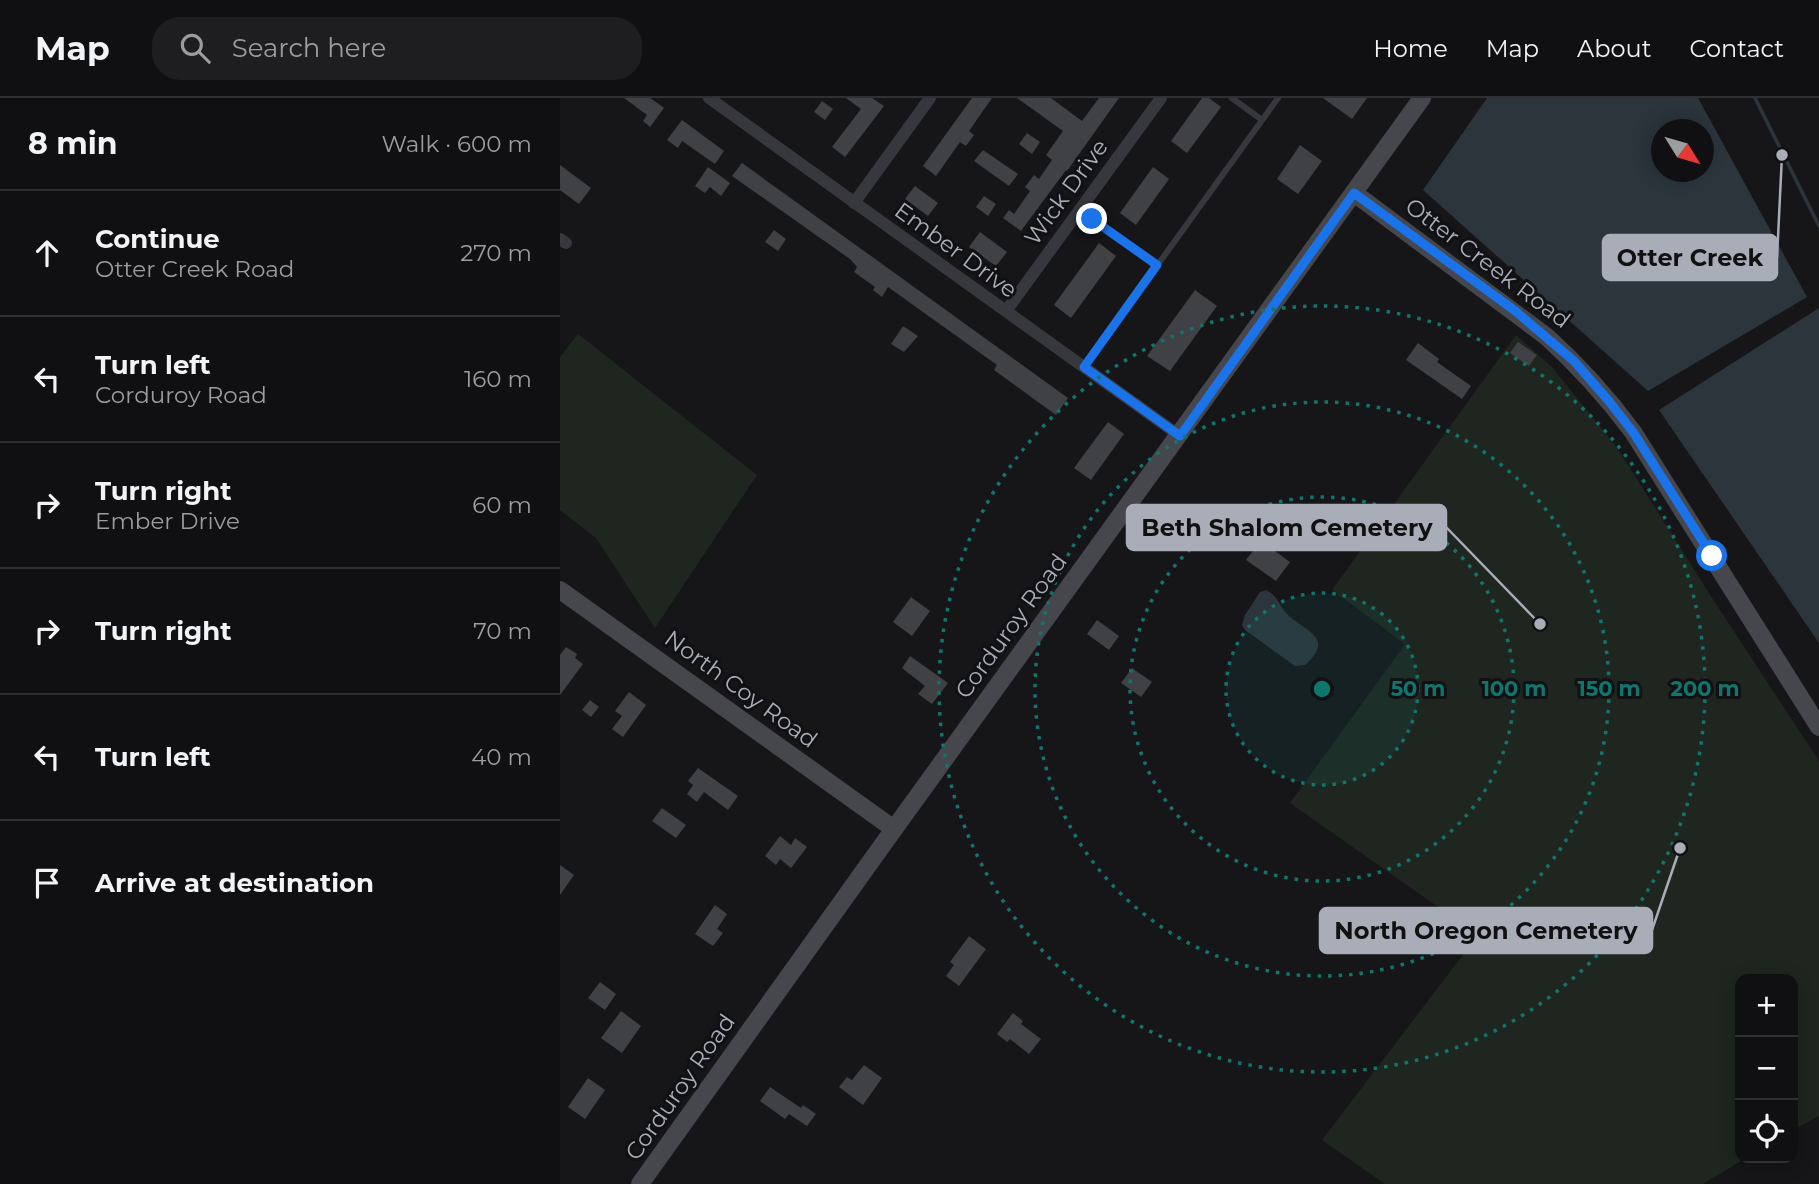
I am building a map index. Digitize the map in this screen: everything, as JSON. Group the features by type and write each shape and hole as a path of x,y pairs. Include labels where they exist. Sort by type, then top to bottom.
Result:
{"street":[{"name":"Ember Drive","path":"709,98 1180,436"},
{"path":"854,202 930,98"},
{"name":"Wick Drive","path":"1006,311 1161,98"},
{"name":"Corduroy Road","path":"640,1184 1422,98"},
{"name":"Otter Creek Road","path":"1354,193 1539,330 1574,361 1608,400 1633,432 1819,727"},
{"name":"North Coy Road","path":"560,590 894,829"}],"lane":[{"path":"1232,98 1262,120"},
{"path":"1084,367 1278,98"},
{"path":"1080,210 1157,265"}],"shaded area":[{"path":"1487,98 1698,98 1710,119 1651,119 1651,182 1714,182 1714,127 1807,297 1648,391 1423,190"},
{"path":"1819,308 1819,643 1659,410"},
{"path":"578,334 757,475 655,628 596,538 560,510 560,357"},
{"path":"1516,335 1552,367 1618,449 1819,761 1819,1116 1798,1127 1798,974 1735,974 1735,1163 1738,1163 1703,1184 1385,1184 1322,1140 1478,935 1290,803 1405,644 1332,590"},
{"path":"1266,590 1274,595 1288,615 1315,636 1318,648 1305,665 1295,666 1245,630 1242,625 1245,615 1260,592"}],"building":[{"path":"624,98 650,98 664,108 650,127 643,121 647,115"},
{"path":"846,98 872,98 884,106 845,157 832,147 861,109"},
{"path":"972,98 992,98 969,131 974,135 966,146 960,142 936,176 923,166"},
{"path":"1017,98 1051,98 1082,121 1099,98 1119,98 1021,231 1003,218 1009,210 1014,214 1030,191 1025,187 1034,175 1039,179 1052,160 1046,155 1063,131"},
{"path":"1202,98 1209,98 1221,107 1187,153 1171,141"},
{"path":"1323,98 1367,98 1352,119"},
{"path":"822,101 833,109 825,120 814,112"},
{"path":"682,120 724,151 715,164 682,141 678,148 667,140"},
{"path":"1027,133 1040,142 1032,154 1019,144"},
{"path":"1300,145 1322,161 1298,194 1277,179"},
{"path":"983,150 1018,174 1009,186 974,161"},
{"path":"742,163 1068,398 1056,415 994,370 997,365 888,287 882,297 873,290 875,287 854,272 857,267 850,259 732,176"},
{"path":"560,165 591,188 579,204 560,190"},
{"path":"708,167 730,183 721,196 710,187 705,193 695,186"},
{"path":"1153,167 1169,179 1136,225 1120,213"},
{"path":"915,186 938,203 928,216 905,199"},
{"path":"984,196 996,204 988,216 976,207"},
{"path":"774,230 786,239 778,251 765,242"},
{"path":"980,232 1007,252 996,266 969,247"},
{"path":"1099,243 1116,256 1071,318 1054,305"},
{"path":"1195,290 1217,306 1170,371 1147,356"},
{"path":"903,326 918,336 904,352 891,344"},
{"path":"1518,342 1537,355 1529,366 1510,353"},
{"path":"1418,343 1439,359 1437,362 1471,386 1462,399 1406,360"},
{"path":"1108,422 1124,434 1091,480 1074,468"},
{"path":"1261,541 1290,562 1276,581 1246,560"},
{"path":"911,597 930,611 912,636 893,622"},
{"path":"1097,620 1119,636 1109,650 1087,634"},
{"path":"566,647 577,654 575,658 583,664 560,695 560,655"},
{"path":"910,656 948,683 932,704 918,694 925,686 902,668"},
{"path":"1132,668 1152,682 1141,697 1121,683"},
{"path":"629,692 646,705 623,737 612,729 622,716 615,711"},
{"path":"590,700 599,707 591,717 582,710"},
{"path":"698,768 738,796 728,810 704,792 697,802 687,794 693,785 688,781"},
{"path":"662,808 686,825 676,838 652,821"},
{"path":"780,836 791,845 795,838 807,847 791,868 780,859 776,865 765,856"},
{"path":"560,865 574,875 560,895"},
{"path":"715,905 727,914 717,929 723,933 713,946 695,934"},
{"path":"969,936 986,949 959,986 946,976 954,965 950,962"},
{"path":"600,982 616,994 605,1010 588,998"},
{"path":"621,1011 641,1026 622,1053 601,1038"},
{"path":"1013,1013 1023,1021 1021,1024 1041,1039 1029,1054 1010,1039 1007,1042 997,1034"},
{"path":"864,1065 882,1078 863,1105 839,1087 847,1077 852,1080"},
{"path":"588,1078 605,1090 585,1119 568,1107"},
{"path":"770,1087 801,1108 803,1105 816,1114 807,1126 789,1114 785,1119 760,1101"}],"waterway":[{"path":"1755,98 1819,226"}],"place":[{"name":"Otter Creek","path":"1782,155"},
{"name":"Beth Shalom Cemetery","path":"1540,624"},
{"name":"North Oregon Cemetery","path":"1680,848"}],"route":[{"path":"1092,219 1157,265 1084,367 1180,436 1354,193 1514,310 1574,361 1633,432 1712,556"}]}
